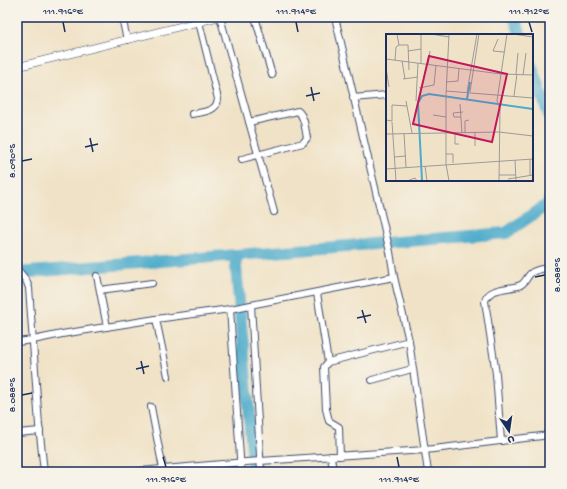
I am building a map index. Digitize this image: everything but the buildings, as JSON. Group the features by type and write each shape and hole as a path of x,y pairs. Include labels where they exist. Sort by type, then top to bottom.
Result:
{"street":[{"path":"122,17 127,40"},
{"path":"17,67 219,17 274,212"},
{"path":"255,17 272,75"},
{"path":"335,17 390,252 394,277 409,341 428,472"},
{"path":"192,114 216,107 218,99 199,22"},
{"path":"353,98 386,95"},
{"path":"242,160 303,143 307,138 304,123 298,111 249,122"},
{"path":"501,441 496,374 485,301 486,297 499,290 522,285 532,272 550,267"},
{"path":"17,269 23,276 29,288 44,472"},
{"path":"97,276 107,327"},
{"path":"17,342 156,319 250,306 394,277"},
{"path":"100,290 152,283"},
{"path":"317,293 328,362 324,370 326,409 329,421 339,427 340,456"},
{"path":"250,306 261,472"},
{"path":"232,309 243,462 241,472"},
{"path":"156,319 168,376"},
{"path":"328,362 409,341"},
{"path":"372,380 412,369"},
{"path":"151,406 163,469"},
{"path":"17,433 40,431"},
{"path":"128,472 243,462 425,450 550,435"},
{"path":"331,456 333,472"}],"waterway":[{"path":"514,17 521,34"},
{"path":"533,70 550,118"},
{"path":"17,273 506,233 548,204 550,197"},
{"path":"235,255 254,472"}]}
